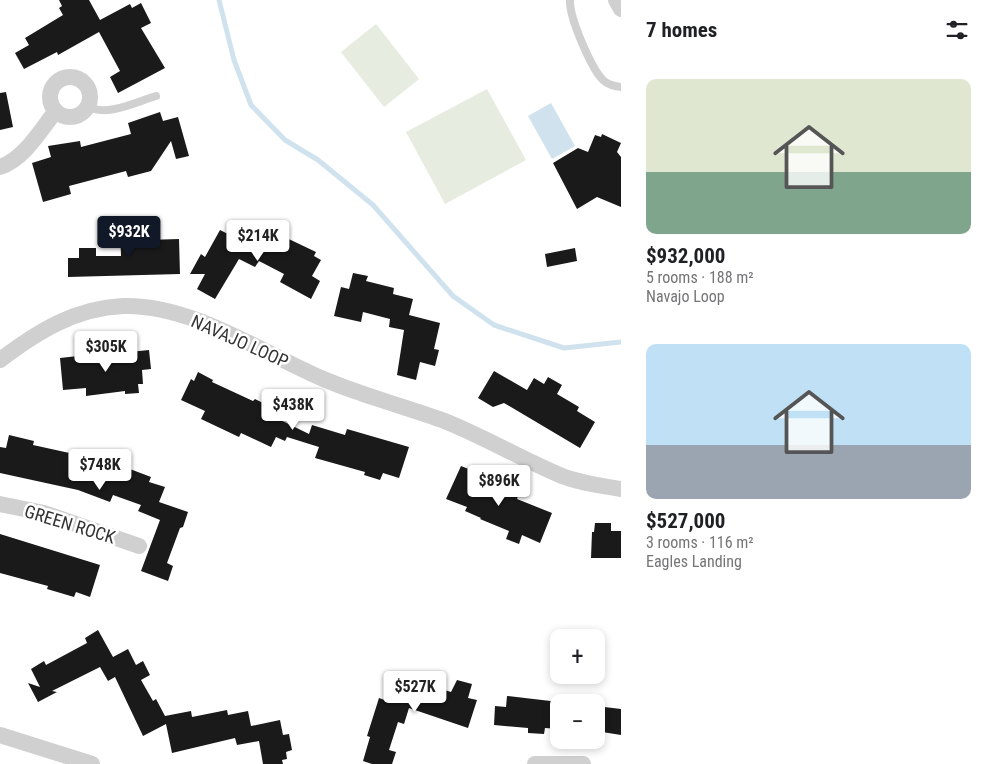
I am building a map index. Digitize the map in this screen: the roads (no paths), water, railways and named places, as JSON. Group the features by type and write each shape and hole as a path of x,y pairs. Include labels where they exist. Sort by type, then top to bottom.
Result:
{"street":[{"path":"616,0 621,9"},
{"path":"66,77 74,78 86,85 90,93 88,106 82,114 74,118 64,117 55,112 50,105 50,92 54,84 66,77"},
{"path":"0,167 7,164 23,151 55,112"},
{"name":"NAVAJO LOOP","path":"0,360 40,331 77,314 121,306 160,308 202,323 351,391 441,420 488,439 563,476 621,489"},
{"name":"GREEN ROCK","path":"0,504 44,514 139,546"},
{"path":"0,736 92,764"},
{"path":"535,764 583,764"}],"lane":[{"path":"570,0 570,12 574,26 602,79 612,86 621,87"},
{"path":"88,106 94,110 110,109 156,96"}],"water":[{"path":"551,103 575,146 552,159 528,116"}],"waterway":[{"path":"219,0 234,60 251,105 285,140 318,160 373,205 453,296 494,325 564,348 621,342"}]}
